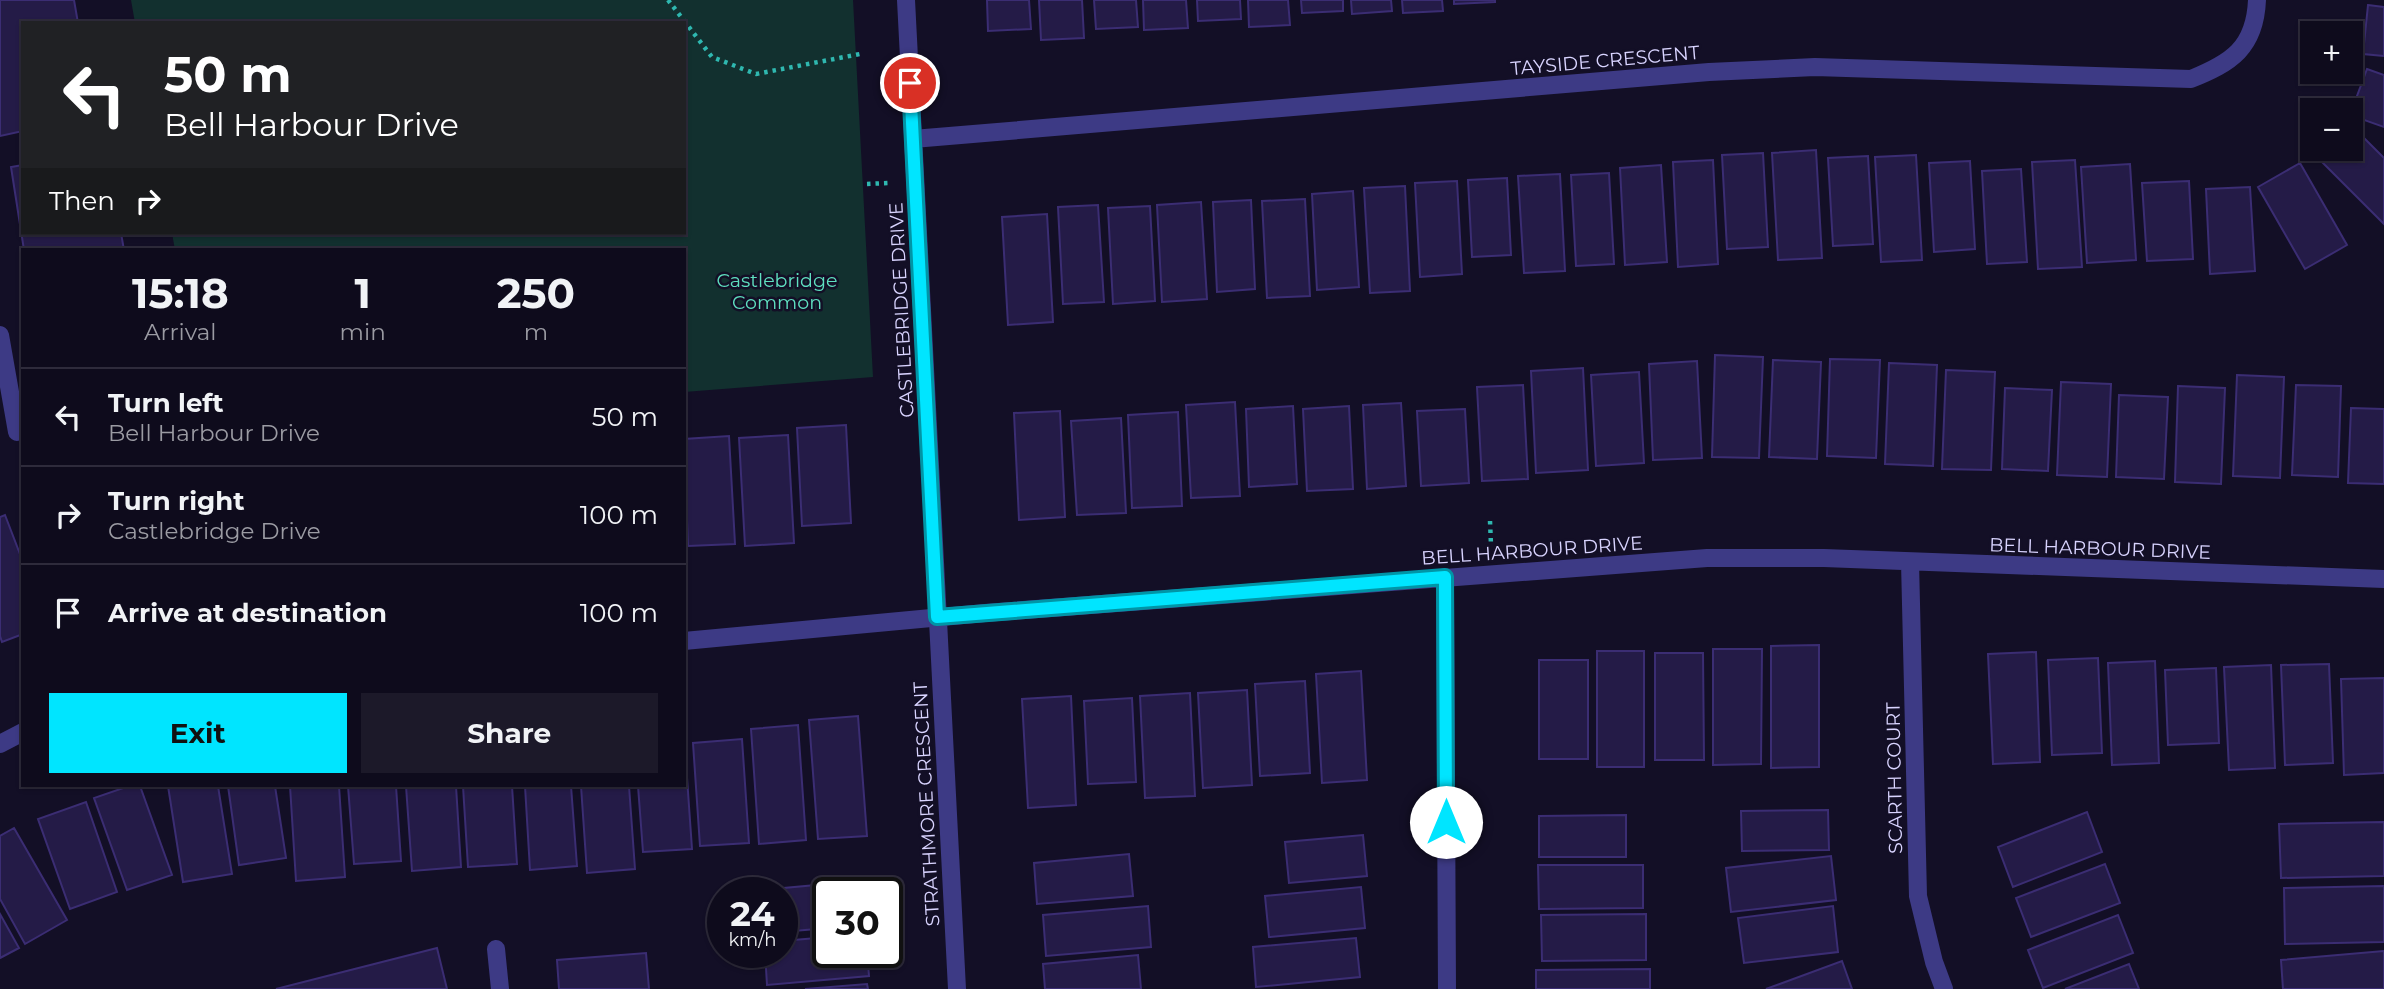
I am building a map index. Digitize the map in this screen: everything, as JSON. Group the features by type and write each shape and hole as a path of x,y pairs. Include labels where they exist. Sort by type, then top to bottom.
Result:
{"street":[{"name":"CASTLEBRIDGE DRIVE","path":"906,0 937,617"},
{"name":"TAYSIDE CRESCENT","path":"913,139 1709,72 1815,67 2191,79 2215,69 2237,55 2250,33 2257,0"},
{"path":"0,335 17,432"},
{"name":"BELL HARBOUR DRIVE","path":"686,641 937,617 1707,558 1824,558 2384,579"},
{"name":"SCARTH COURT","path":"1910,562 1918,896 1934,962 1944,989"},
{"path":"1445,577 1447,989"},
{"name":"STRATHMORE CRESCENT","path":"937,617 957,989"},
{"path":"0,744 21,733"},
{"path":"496,949 500,989"}],"path":[{"path":"668,0 684,21"},
{"path":"686,23 712,57 756,74 860,54"},
{"path":"867,184 888,183"},
{"path":"1490,521 1491,545"}],"green space":[{"name":"Castlebridge Common","path":"131,0 853,0 873,377 686,392 686,248 175,248 172,235 686,235 686,21 135,21"}],"building":[{"path":"0,0 74,0 78,21 21,21 21,131 0,136"},
{"path":"987,0 1029,0 1031,29 988,31"},
{"path":"1039,0 1082,0 1084,38 1041,40"},
{"path":"1094,0 1136,0 1138,27 1096,29"},
{"path":"1143,0 1186,0 1188,28 1144,30"},
{"path":"1197,0 1240,0 1241,19 1198,21"},
{"path":"1248,0 1288,0 1290,25 1249,27"},
{"path":"1301,0 1343,0 1343,11 1302,13"},
{"path":"1351,0 1391,0 1392,11 1352,14"},
{"path":"1402,0 1442,0 1443,11 1403,13"},
{"path":"1454,0 1495,0 1495,2 1454,4"},
{"path":"2368,5 2384,7 2384,56 2363,54"},
{"path":"2367,69 2384,75 2384,127 2363,120 2363,98 2356,98"},
{"path":"2363,137 2384,158 2384,224 2321,161 2363,161"},
{"path":"1816,150 1822,258 1778,260 1772,153"},
{"path":"1763,153 1768,247 1727,249 1722,155"},
{"path":"1916,155 1922,260 1881,262 1875,157"},
{"path":"1868,156 1873,244 1833,246 1828,158"},
{"path":"1713,160 1718,264 1678,267 1673,162"},
{"path":"2075,160 2082,267 2038,269 2032,162"},
{"path":"1970,161 1975,249 1934,252 1929,163"},
{"path":"2300,163 2347,245 2305,269 2258,187"},
{"path":"2130,164 2136,260 2087,263 2081,167"},
{"path":"21,165 21,231 11,167"},
{"path":"1661,165 1667,262 1625,265 1620,168"},
{"path":"2021,169 2027,262 1987,264 1982,171"},
{"path":"1609,173 1614,264 1576,266 1571,175"},
{"path":"1560,174 1565,271 1524,273 1518,176"},
{"path":"1507,178 1511,255 1472,257 1468,180"},
{"path":"1457,181 1462,274 1420,277 1415,183"},
{"path":"2189,181 2193,259 2147,261 2142,183"},
{"path":"1405,186 1410,291 1370,293 1364,188"},
{"path":"2250,187 2255,271 2210,274 2206,189"},
{"path":"1353,191 1359,287 1317,290 1312,194"},
{"path":"1305,199 1310,296 1267,298 1262,201"},
{"path":"1251,200 1255,289 1217,292 1213,202"},
{"path":"1201,202 1207,299 1162,302 1157,205"},
{"path":"1098,205 1104,302 1063,304 1058,207"},
{"path":"1150,206 1155,301 1113,304 1108,208"},
{"path":"1047,214 1053,322 1008,325 1002,217"},
{"path":"22,235 121,235 124,248 24,248"},
{"path":"1715,355 1763,357 1759,458 1712,457"},
{"path":"1830,359 1880,360 1876,458 1827,456"},
{"path":"1773,360 1821,362 1817,459 1769,457"},
{"path":"1697,361 1702,458 1653,460 1649,364"},
{"path":"1889,363 1937,365 1933,466 1885,464"},
{"path":"1583,368 1588,470 1536,473 1531,371"},
{"path":"1946,370 1995,372 1991,470 1942,469"},
{"path":"1639,372 1644,463 1596,466 1591,375"},
{"path":"2237,375 2284,377 2280,478 2233,476"},
{"path":"2061,382 2111,384 2107,477 2057,475"},
{"path":"1523,385 1528,479 1482,481 1477,387"},
{"path":"2296,385 2341,386 2338,477 2292,475"},
{"path":"2178,386 2225,388 2221,484 2175,482"},
{"path":"2005,388 2052,390 2048,471 2002,469"},
{"path":"2119,395 2168,397 2164,479 2116,477"},
{"path":"1235,402 1240,496 1191,498 1186,405"},
{"path":"1401,403 1406,486 1367,489 1363,405"},
{"path":"1293,406 1297,484 1249,487 1246,409"},
{"path":"1349,406 1353,489 1307,491 1303,409"},
{"path":"2351,408 2384,409 2384,484 2348,483"},
{"path":"1465,409 1469,483 1421,486 1417,411"},
{"path":"1060,411 1065,517 1019,520 1014,413"},
{"path":"1178,412 1182,506 1132,508 1128,415"},
{"path":"1121,418 1126,513 1077,515 1071,421"},
{"path":"846,425 851,523 802,526 797,428"},
{"path":"788,435 794,543 745,546 739,438"},
{"path":"729,436 735,544 688,546 686,439"},
{"path":"5,515 21,557 21,635 2,642 0,636 0,517"},
{"path":"1819,645 1819,767 1771,768 1771,646"},
{"path":"1713,649 1762,649 1761,764 1713,765"},
{"path":"1597,651 1644,651 1644,767 1597,767"},
{"path":"2036,652 2040,762 1993,764 1988,654"},
{"path":"1655,653 1703,653 1704,760 1655,760"},
{"path":"2098,658 2102,753 2052,755 2048,660"},
{"path":"1539,660 1588,660 1588,759 1539,759"},
{"path":"2155,661 2159,763 2112,765 2108,663"},
{"path":"2329,664 2333,763 2285,765 2281,665"},
{"path":"2271,665 2275,768 2229,770 2224,667"},
{"path":"2216,668 2219,743 2168,745 2165,670"},
{"path":"1361,671 1367,780 1322,783 1316,674"},
{"path":"2384,678 2384,773 2344,775 2341,679"},
{"path":"1305,681 1310,773 1260,776 1255,684"},
{"path":"1247,690 1252,785 1203,788 1198,693"},
{"path":"1190,693 1195,796 1145,798 1140,696"},
{"path":"1071,696 1076,805 1028,808 1022,699"},
{"path":"1132,698 1136,782 1088,784 1084,701"},
{"path":"858,716 867,836 818,839 809,720"},
{"path":"798,725 806,840 759,844 751,729"},
{"path":"742,739 749,843 700,846 693,743"},
{"path":"686,763 692,849 643,852 638,787 686,787"},
{"path":"126,787 140,787 172,875 127,890 94,798"},
{"path":"168,787 218,787 232,874 183,882"},
{"path":"228,787 275,787 286,858 239,865"},
{"path":"290,787 339,787 345,877 296,881"},
{"path":"348,787 396,787 401,861 354,864"},
{"path":"406,787 456,787 461,867 412,871"},
{"path":"463,787 512,787 517,864 468,867"},
{"path":"525,787 571,787 577,866 530,870"},
{"path":"581,787 629,787 635,869 587,873"},
{"path":"86,802 117,892 70,909 38,819"},
{"path":"1828,810 1829,850 1742,851 1741,811"},
{"path":"2087,812 2102,852 2013,887 1998,847"},
{"path":"1626,815 1626,857 1539,857 1539,816"},
{"path":"2384,822 2384,876 2281,878 2279,824"},
{"path":"14,828 67,920 25,944 0,899 0,836"},
{"path":"1363,835 1367,876 1289,883 1285,842"},
{"path":"1129,854 1133,896 1037,904 1034,863"},
{"path":"1831,856 1836,900 1731,912 1726,868"},
{"path":"2105,864 2120,903 2031,937 2016,898"},
{"path":"1538,865 1643,865 1643,908 1539,909"},
{"path":"812,885 812,929 798,931 798,887"},
{"path":"2384,886 2384,942 2285,944 2284,888"},
{"path":"1361,887 1365,928 1269,937 1265,896"},
{"path":"1148,906 1151,947 1046,956 1043,915"},
{"path":"1833,906 1838,952 1744,963 1738,918"},
{"path":"0,914 19,948 0,958"},
{"path":"1646,914 1646,960 1542,961 1541,915"},
{"path":"2118,915 2133,953 2043,988 2028,950"},
{"path":"812,938 812,968 868,968 869,976 767,985 766,968 798,968 798,940"},
{"path":"1356,938 1360,977 1256,987 1253,947"},
{"path":"437,948 447,989 276,989"},
{"path":"2384,951 2384,989 2283,989 2281,960"},
{"path":"646,953 649,989 559,989 557,960"},
{"path":"1138,955 1141,989 1045,989 1043,964"},
{"path":"1842,961 1852,989 1766,989"},
{"path":"2129,964 2139,989 2065,989"},
{"path":"1650,969 1650,989 1536,989 1536,970"},
{"path":"867,984 868,989 805,989"}],"route":[{"path":"910,83 937,617 1445,577 1446,822"}]}
